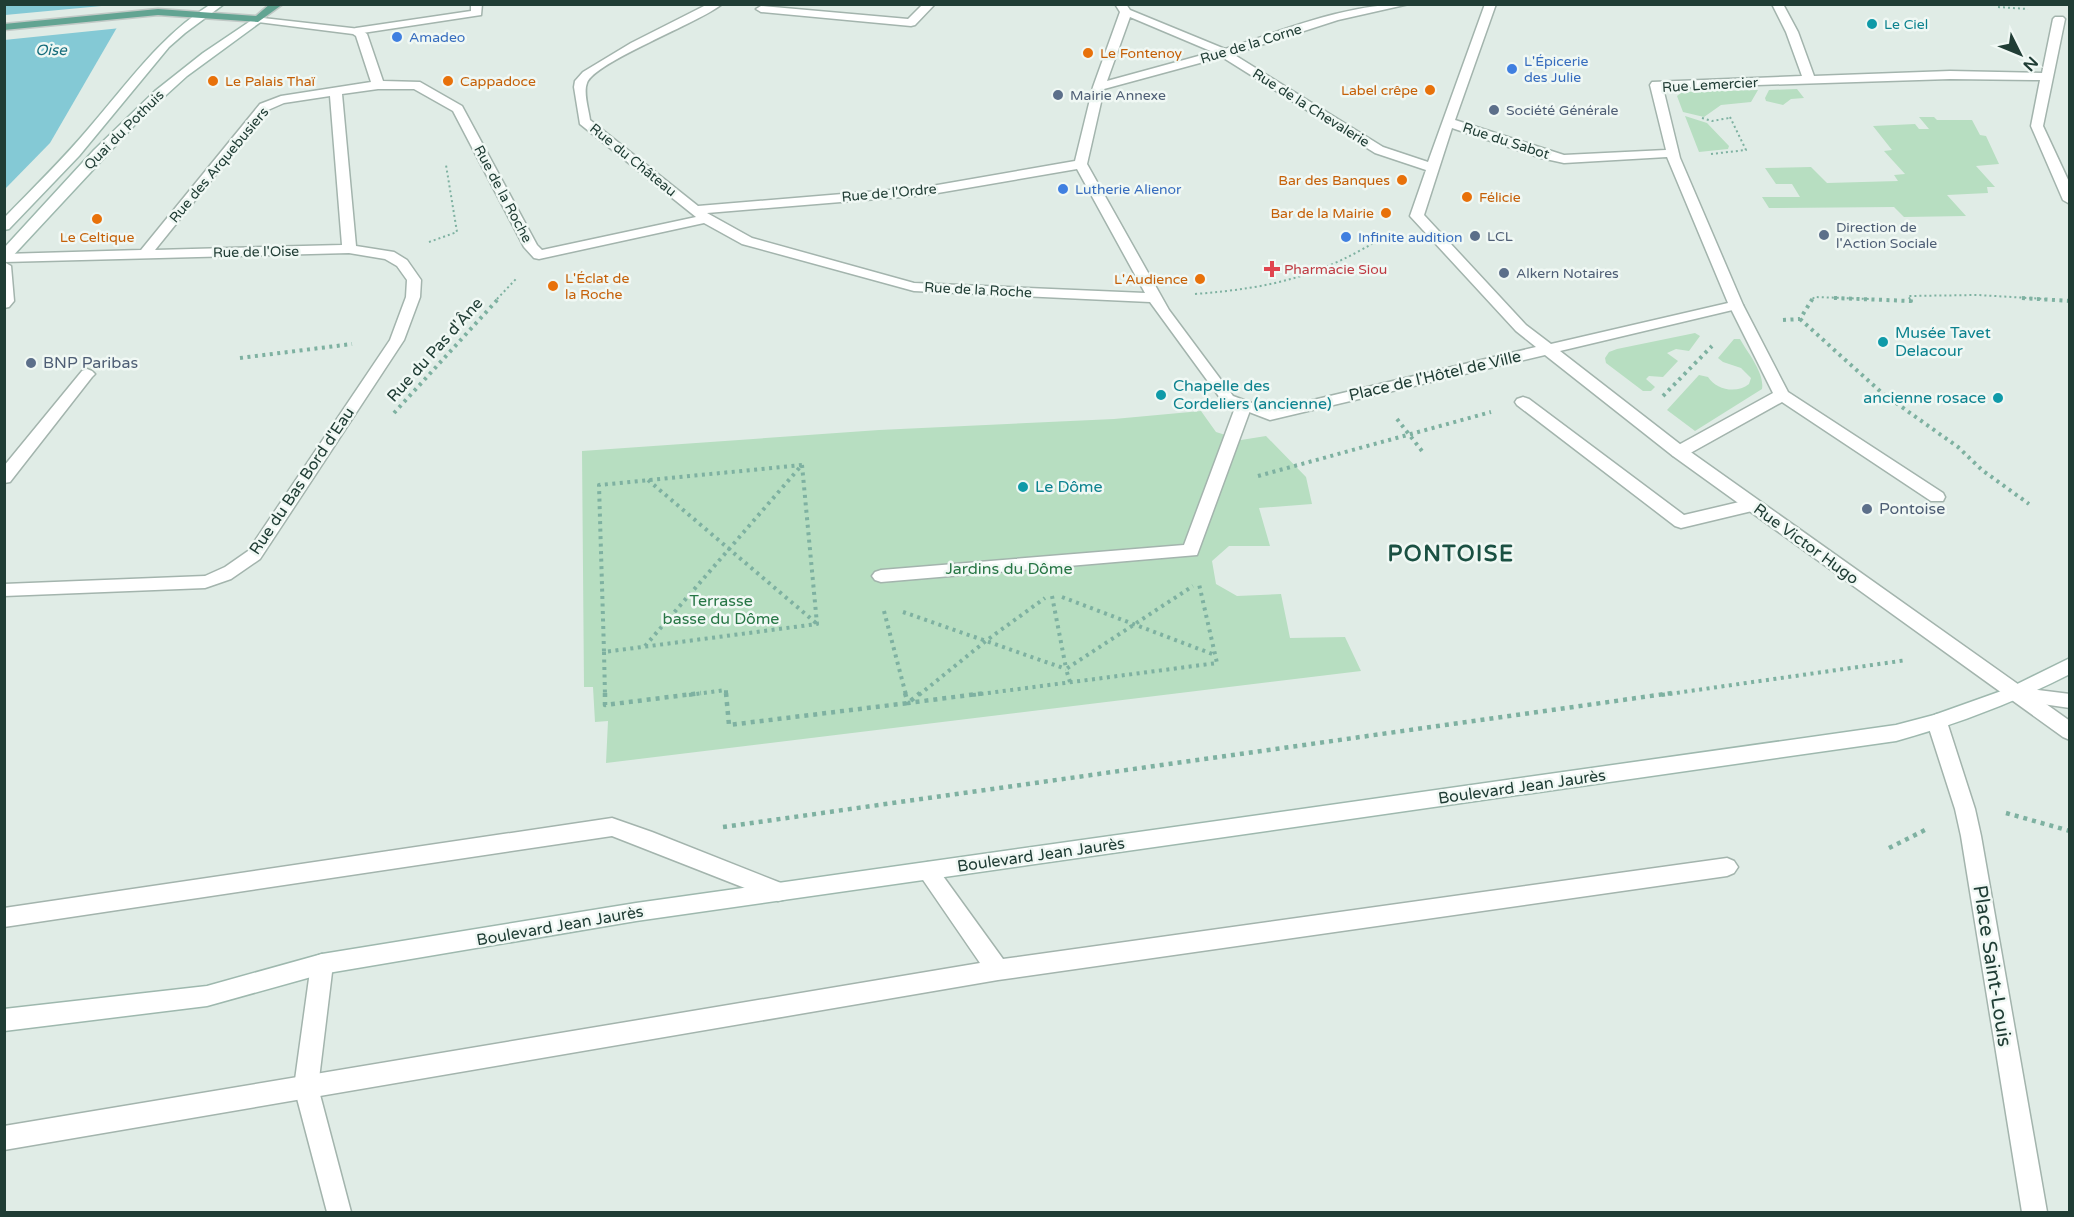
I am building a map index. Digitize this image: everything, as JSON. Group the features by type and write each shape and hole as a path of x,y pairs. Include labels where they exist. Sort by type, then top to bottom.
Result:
{"main road":[{"path":"149,12 175,4"},
{"path":"4,27 149,12 258,19 278,4"}],"street":[{"name":"Quai du Pothuis","path":"4,226 94,131 153,55 178,31 219,4"},
{"path":"258,19 356,31 477,13 476,4"},
{"name":"Rue du Château","path":"700,214 584,121 580,87 581,81 587,74 609,60 717,4"},
{"path":"761,9 911,23 930,4"},
{"path":"1350,4 1361,12"},
{"name":"Rue de la Corne","path":"1099,87 1224,53 1336,17 1404,4"},
{"path":"1417,216 1491,4"},
{"path":"1777,4 1792,32 1810,81"},
{"path":"1081,164 1099,87 1123,8"},
{"name":"Rue de la Chevalerie","path":"1123,8 1224,53 1370,145 1432,168"},
{"path":"2060,16 2037,126 2070,200"},
{"name":"Quai du Pothuis","path":"4,258 137,115 195,64 258,19"},
{"path":"356,31 361,34 378,85"},
{"name":"Rue Lemercier","path":"1782,394 1736,305 1672,153 1656,85 1950,75 2046,77"},
{"name":"Rue de la Roche","path":"378,85 416,85 458,109 531,247 539,255 559,252 700,214 747,241 914,287 1154,298"},
{"name":"Rue des Arquebusiers","path":"144,255 264,108 281,100 378,85"},
{"path":"336,92 349,249"},
{"name":"Rue du Sabot","path":"1448,122 1545,155 1564,159 1672,153"},
{"name":"Rue de l'Ordre","path":"700,214 926,191 1081,164"},
{"name":"Place de l'Hôtel de Ville","path":"1081,164 1154,298 1228,399 1270,415 1548,349"},
{"name":"Place de l'Hôtel de Ville","path":"1417,216 1521,328 1548,349"},
{"name":"Rue de l'Oise","path":"4,258 349,249"},
{"name":"Rue du Bas Bord d'Eau","path":"4,590 205,582 228,574 254,555 397,340 413,297 414,280 402,264 389,255 349,249"},
{"path":"4,266 7,301 4,304"},
{"path":"1548,349 1736,305"},
{"name":"Rue Victor Hugo","path":"1548,349 1678,452 2070,732"},
{"path":"4,478 87,374"},
{"path":"1678,452 1782,394 1937,497"},
{"path":"1524,402 1681,522 1752,505"},
{"path":"881,576 1191,551 1244,405"},
{"name":"Boulevard Jean Jaurès","path":"4,1020 207,996 322,964 778,892 1896,733 1937,722 2014,694 2070,665"},
{"path":"2014,694 2070,701"},
{"name":"Place Saint-Louis","path":"1937,722 1965,809 1971,836 2035,1212"},
{"path":"4,918 612,827 778,892"},
{"path":"4,1138 998,970 1727,867"},
{"path":"928,871 998,970"},
{"path":"322,964 306,1087 339,1212"}],"path":[{"path":"1700,155 1746,150 1730,117"},
{"path":"444,237 457,232 446,165"},
{"path":"1154,298 1258,288 1306,276 1343,261 1417,216"},
{"name":"Rue du Pas d'Âne","path":"390,418 515,281"},
{"path":"1800,320 1814,297 1911,301 1908,296 1978,295 2070,301"},
{"path":"1785,320 1800,320 1882,393 1958,447 1982,470 2030,504"},
{"path":"240,358 397,340"},
{"path":"1639,421 1707,350"},
{"path":"1214,488 1524,402"},
{"path":"1410,435 1422,452"},
{"path":"802,465 599,485 605,705 726,690 729,724 1217,663 1191,551"},
{"path":"644,647 802,465"},
{"path":"802,465 817,624"},
{"path":"648,480 817,624"},
{"path":"1047,563 1070,682"},
{"path":"1066,669 1198,582"},
{"path":"908,702 1051,593"},
{"path":"1051,593 1215,655"},
{"path":"908,702 882,605 1066,669"},
{"path":"602,652 817,624"},
{"path":"716,828 1804,676 1956,652"},
{"path":"2010,814 2070,831"}],"green space":[{"path":"1797,89 1804,98 1791,99 1783,105 1766,101 1765,98 1769,90"},
{"path":"1758,90 1751,102 1721,105 1704,117 1683,112 1677,96 1682,92"},
{"path":"1685,116 1707,123 1729,146 1728,149 1699,152"},
{"path":"1919,117 1934,117 1937,120 1972,120 1980,135 1986,136 1999,164 1976,166 1995,187 1987,187 1988,193 1947,195 1966,216 1904,217 1894,207 1769,208 1762,197 1800,197 1792,184 1776,184 1765,168 1811,167 1827,183 1898,181 1894,175 1905,174 1884,151 1892,150 1873,126 1915,124 1919,129 1929,129"},
{"path":"1695,333 1700,336 1689,351 1676,349 1667,353 1678,361 1663,377 1649,376 1646,379 1655,387 1651,391 1643,391 1606,363 1605,358 1609,352 1617,349"},
{"path":"1734,339 1740,339 1755,363 1761,376 1762,389 1695,431 1667,410 1699,375 1708,377 1721,388 1733,390 1749,384 1751,378 1741,368 1718,358"},
{"path":"1201,411 1216,432 1241,440 1266,436 1306,477 1312,504 1259,508 1270,546 1229,546 1212,561 1216,584 1237,596 1281,594 1290,638 1345,637 1361,671 606,763 608,721 595,722 593,687 584,687 582,451 879,430 1114,419"}],"water":[{"name":"Oise","path":"5,5 120,5 119,24 50,143 5,189"}],"pier":[{"path":"123,4 121,28 4,40 5,15"}],"place":[{"name":"Le Ciel","path":"1872,24"},
{"name":"Amadeo","path":"397,37"},
{"name":"Le Fontenoy","path":"1088,53"},
{"name":"L'Épicerie des Julie","path":"1512,69"},
{"name":"Le Palais Thaï","path":"213,81"},
{"name":"Cappadoce","path":"448,81"},
{"name":"Label crêpe","path":"1430,90"},
{"name":"Mairie Annexe","path":"1058,95"},
{"name":"Société Générale","path":"1494,110"},
{"name":"Bar des Banques","path":"1402,180"},
{"name":"Lutherie Alienor","path":"1063,189"},
{"name":"Félicie","path":"1467,197"},
{"name":"Bar de la Mairie","path":"1386,213"},
{"name":"Le Celtique","path":"97,219"},
{"name":"Direction de l'Action Sociale","path":"1824,235"},
{"name":"LCL","path":"1475,236"},
{"name":"Infinite audition","path":"1346,237"},
{"name":"Pharmacie Siou","path":"1272,269"},
{"name":"Alkern Notaires","path":"1504,273"},
{"name":"L'Audience","path":"1200,279"},
{"name":"L'Éclat de la Roche","path":"553,286"},
{"name":"Musée Tavet Delacour","path":"1883,342"},
{"name":"BNP Paribas","path":"31,363"},
{"name":"Chapelle des Cordeliers (ancienne)","path":"1161,395"},
{"name":"ancienne rosace","path":"1998,398"},
{"name":"Le Dôme","path":"1023,487"},
{"name":"Pontoise","path":"1867,509"}],"district":[{"name":"PONTOISE","path":"1451,554"}],"park label":[{"name":"Jardins du Dôme","path":"1009,569"},
{"name":"Terrasse basse du Dôme","path":"721,610"}]}
